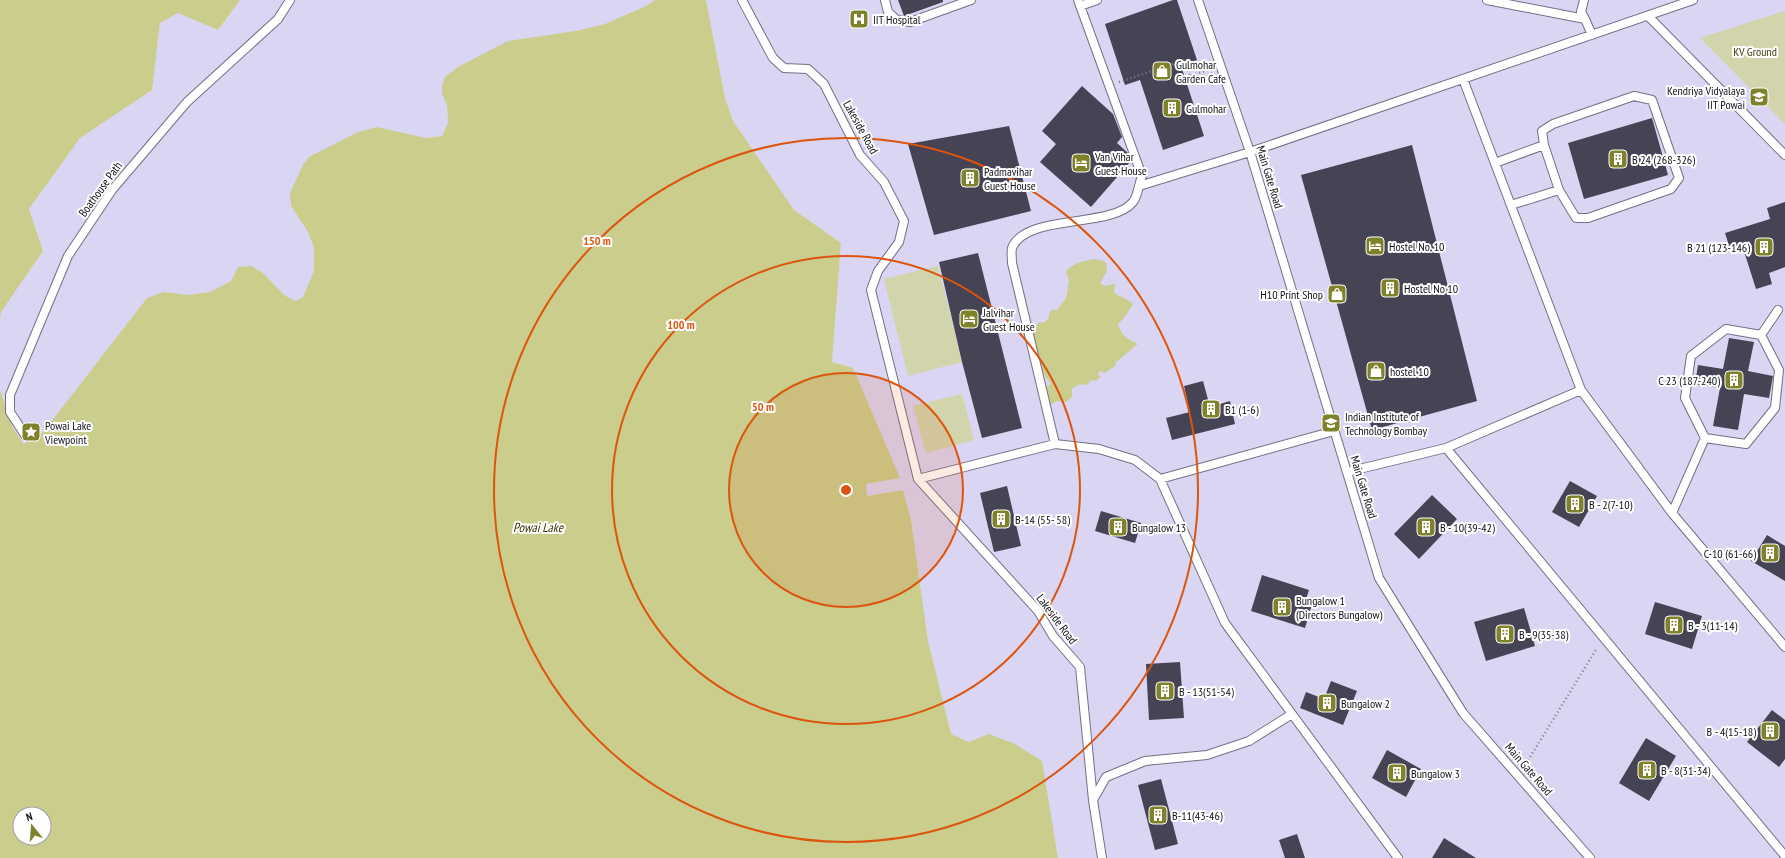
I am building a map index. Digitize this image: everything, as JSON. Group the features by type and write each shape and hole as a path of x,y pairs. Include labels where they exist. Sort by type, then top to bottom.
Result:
{"lane":[{"name":"Boathouse Path","path":"25,435 10,412 10,395 68,256 112,190 187,102 278,19 290,0"},
{"name":"Lakeside Road","path":"742,0 773,58 784,68 808,69 824,84 860,155 884,182 904,220 899,242 878,271 871,290 918,479 1038,612 1052,636 1080,667 1093,800 1102,858"},
{"path":"885,0 888,12 897,20 910,22 971,0"},
{"path":"1056,444 1012,263 1012,248 1018,239 1034,230 1115,214 1133,202 1139,186 1142,176 1079,3 1097,0"},
{"name":"Main Gate Road","path":"1198,0 1250,152 1379,578 1463,713 1519,775 1590,858"},
{"path":"1487,0 1585,19"},
{"path":"1584,0 1581,12 1592,35"},
{"path":"1139,186 1250,152 1693,0"},
{"path":"1648,16 1785,155"},
{"path":"1463,79 1581,390 1672,513 1785,647"},
{"path":"1634,96 1652,100 1679,178 1671,189 1588,218 1576,218 1559,190 1544,145 1542,131 1553,124 1634,96"},
{"path":"1495,163 1544,145"},
{"path":"1510,205 1559,190"},
{"path":"1761,335 1778,310"},
{"path":"1705,438 1685,398 1691,356 1726,329 1761,335"},
{"path":"1705,438 1746,444 1775,408 1779,370 1761,335"},
{"path":"1347,472 1446,448 1581,390"},
{"path":"1160,479 1334,431"},
{"path":"1672,513 1705,438"},
{"path":"918,479 1056,444 1099,449 1135,460 1160,479 1225,623 1398,858"},
{"path":"1446,448 1785,856"},
{"path":"1093,800 1106,777 1144,762 1208,755 1249,741 1292,714"}],"path":[{"path":"1109,85 1185,60 1190,76 1220,66"},
{"path":"1519,775 1603,638"}],"shaded area":[{"path":"240,0 655,0 646,6 605,24 576,31 443,93 447,106 448,123 442,136 426,138 377,127 291,207 308,232 314,248 314,271 303,297 295,301 284,295 263,273 238,267 231,281 210,292 188,295 164,292 147,298 44,431 24,444 13,428 0,390 0,322 1,312 43,251 29,209 80,138 152,90 160,23 178,13 218,30"},
{"name":"Indian Institute of Technology Bombay","path":"706,0 1785,0 1785,858 1058,858 1050,816 969,742 951,734 928,641 911,520 903,490 867,496 865,484 899,478 832,363 841,243 794,210 733,121 725,98"}],"green space":[{"name":"KV Ground","path":"1785,11 1785,124 1700,38"},
{"path":"938,266 962,362 908,376 884,279"},
{"path":"962,394 974,440 926,453 913,406"}],"water":[{"path":"0,0 240,0 218,30 178,13 160,23 152,90 80,138 29,209 43,251 1,312 0,322"},
{"name":"Powai Lake","path":"655,0 706,0 725,98 733,121 794,210 841,243 832,362 853,368 900,478 866,484 867,496 903,490 911,520 928,641 951,734 969,742 989,734 1015,744 1042,761 1058,858 0,858 0,390 13,428 24,444 44,431 147,298 164,292 188,295 210,292 231,281 238,267 251,266 263,273 284,295 295,301 303,297 314,271 314,248 308,232 291,206 290,193 303,165 309,157 358,132 377,127 426,138 442,136 448,123 447,106 442,93 442,86 445,77 458,67 508,41 576,31 605,24 646,6"},
{"path":"1095,259 1106,263 1107,271 1100,283 1105,286 1115,284 1114,292 1133,304 1118,324 1123,334 1128,339 1138,344 1116,362 1115,366 1105,373 1100,371 1098,374 1101,377 1095,381 1091,380 1087,385 1077,385 1072,389 1072,397 1066,402 1057,401 1048,406 1043,389 1051,384 1045,376 1038,359 1032,336 1038,323 1045,322 1049,318 1049,313 1052,310 1057,310 1066,298 1069,280 1066,272 1075,264"}],"building":[{"path":"898,0 943,0 943,2 904,16"},
{"path":"1173,0 1177,0 1197,60 1181,66 1204,136 1163,150 1140,80 1125,85 1105,24"},
{"path":"1082,86 1113,114 1122,137 1117,143 1128,153 1131,161 1091,207 1040,162 1056,144 1042,131"},
{"name":"B 24 (268-326)","path":"1652,118 1668,175 1584,199 1568,143"},
{"name":"Padmavihar Guest House","path":"1009,126 1031,211 934,235 908,144"},
{"name":"Hostel No 10","path":"1412,145 1477,401 1372,430 1301,175"},
{"name":"B 21 (123-146)","path":"1785,202 1785,267 1769,273 1772,284 1756,289 1742,245 1730,249 1725,233 1770,219 1767,208"},
{"path":"978,253 1022,428 982,438 962,362 939,262"},
{"name":"C 23 (187-240)","path":"1729,338 1754,342 1748,371 1773,376 1769,398 1744,394 1738,430 1713,426 1720,388 1695,384 1698,365 1723,369"},
{"name":"B1 (1-6)","path":"1203,381 1210,407 1230,401 1235,424 1172,440 1166,418 1190,412 1184,386"},
{"name":"B - 2(7-10)","path":"1570,481 1597,496 1579,527 1552,512"},
{"name":"B-14 (55- 58)","path":"1007,486 1021,546 994,552 980,493"},
{"name":"B - 10(39-42)","path":"1432,495 1457,519 1419,559 1394,534"},
{"name":"Bungalow 13","path":"1101,511 1141,523 1135,543 1095,531"},
{"name":"C-10 (61-66)","path":"1767,535 1785,546 1785,581 1751,561"},
{"name":"Bungalow 1 (Directors Bungalow)","path":"1262,575 1309,590 1305,602 1312,604 1305,628 1251,611"},
{"name":"B - 3(11-14)","path":"1655,602 1702,616 1692,649 1645,634"},
{"name":"B - 9(35-38)","path":"1524,608 1535,646 1486,661 1474,622"},
{"name":"B - 13(51-54)","path":"1180,662 1184,718 1149,720 1146,664"},
{"name":"Bungalow 2","path":"1331,681 1357,691 1343,725 1300,708 1306,692 1324,699"},
{"name":"B - 4(15-18)","path":"1772,710 1785,720 1785,759 1779,767 1747,742"},
{"name":"B - 8(31-34)","path":"1646,738 1676,756 1649,801 1619,783"},
{"name":"Bungalow 3","path":"1387,750 1421,769 1406,797 1372,778"},
{"name":"B-11(43-46)","path":"1161,779 1178,844 1155,850 1138,785"},
{"path":"1297,834 1305,858 1285,858 1279,840"},
{"path":"1444,838 1476,858 1432,858"}],"place":[{"name":"IIT Hospital","path":"859,19"},
{"name":"Gulmohar Garden Cafe","path":"1162,71"},
{"name":"Kendriya Vidyalaya IIT Powai","path":"1759,97"},
{"name":"Gulmohar","path":"1172,108"},
{"name":"B 24 (268-326)","path":"1618,159"},
{"name":"Van Vihar Guest House","path":"1081,163"},
{"name":"Padmavihar Guest House","path":"970,178"},
{"name":"Hostel No. 10","path":"1375,246"},
{"name":"B 21 (123-146)","path":"1764,247"},
{"name":"Hostel No 10","path":"1390,288"},
{"name":"H10 Print Shop","path":"1337,294"},
{"name":"Jalvihar Guest House","path":"969,319"},
{"name":"hostel 10","path":"1376,371"},
{"name":"C 23 (187-240)","path":"1734,380"},
{"name":"B1 (1-6)","path":"1211,409"},
{"name":"Indian Institute of Technology Bombay","path":"1331,423"},
{"name":"Powai Lake Viewpoint","path":"31,432"},
{"name":"B - 2(7-10)","path":"1575,504"},
{"name":"B-14 (55- 58)","path":"1001,519"},
{"name":"Bungalow 13","path":"1118,527"},
{"name":"B - 10(39-42)","path":"1426,527"},
{"name":"C-10 (61-66)","path":"1770,553"},
{"name":"Bungalow 1 (Directors Bungalow)","path":"1282,607"},
{"name":"B - 3(11-14)","path":"1674,625"},
{"name":"B - 9(35-38)","path":"1505,634"},
{"name":"B - 13(51-54)","path":"1165,691"},
{"name":"Bungalow 2","path":"1327,703"},
{"name":"B - 4(15-18)","path":"1770,731"},
{"name":"B - 8(31-34)","path":"1647,770"},
{"name":"Bungalow 3","path":"1397,773"},
{"name":"B-11(43-46)","path":"1158,815"}]}
